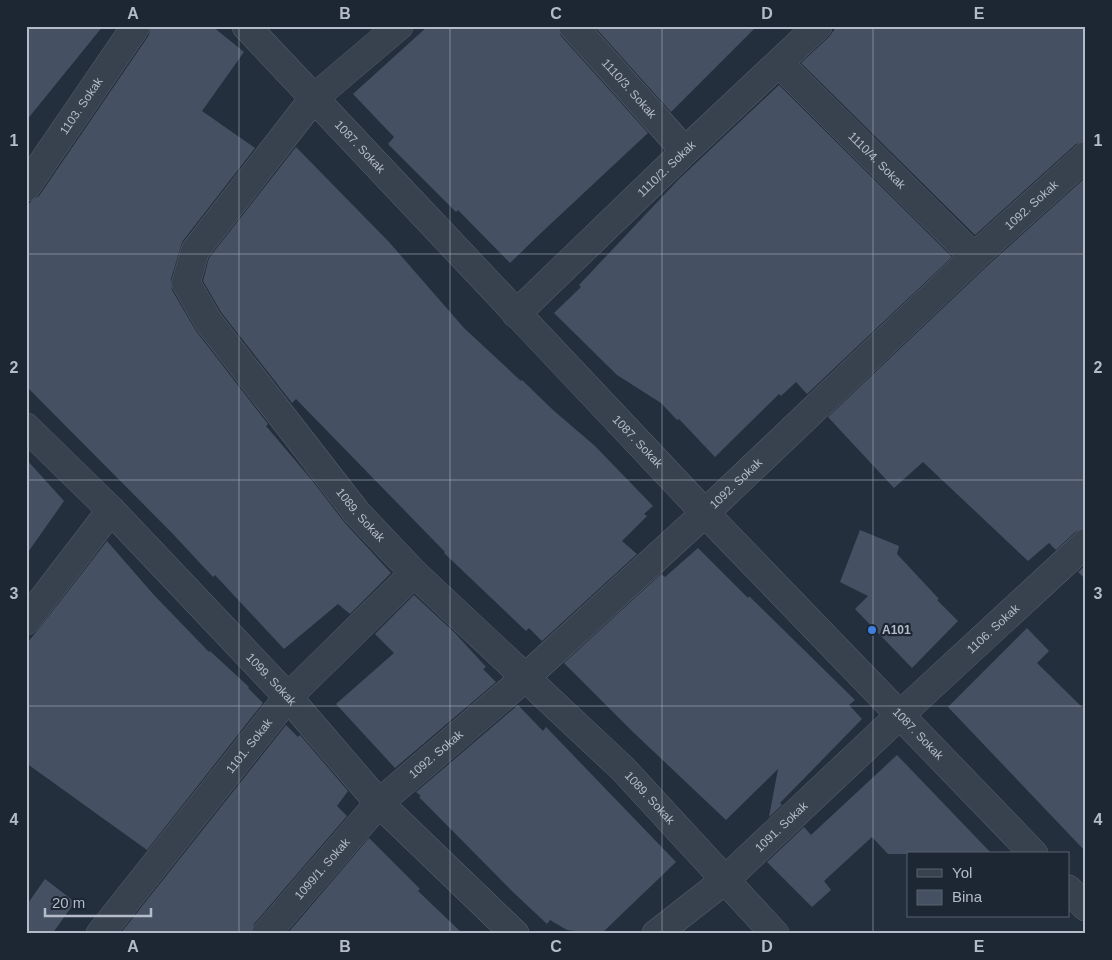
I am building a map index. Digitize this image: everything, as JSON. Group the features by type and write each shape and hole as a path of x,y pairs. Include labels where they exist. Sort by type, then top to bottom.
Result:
{"street":[{"name":"1103. Sokak","path":"26,186 136,26"},
{"name":"1087. Sokak","path":"246,26 705,513 1032,852"},
{"name":"1089. Sokak","path":"399,26 314,98 195,251 186,283 208,322 357,513 414,573 624,769 775,934"},
{"name":"1110/3. Sokak","path":"573,26 685,151"},
{"name":"1110/2. Sokak","path":"516,314 818,26"},
{"name":"1110/4. Sokak","path":"779,63 974,257"},
{"name":"1092. Sokak","path":"379,803 526,677 705,513 974,257 1086,156"},
{"name":"1099. Sokak","path":"26,427 111,510 288,697 379,803 515,934"},
{"path":"26,621 111,510"},
{"name":"1106. Sokak","path":"901,714 1086,543"},
{"name":"1101. Sokak","path":"100,934 288,697 414,573"},
{"name":"1091. Sokak","path":"656,934 726,880 901,714"},
{"name":"1099/1. Sokak","path":"266,934 379,803"},
{"path":"1070,891 1086,907"}],"building":[{"path":"26,26 103,26 26,121"},
{"path":"151,26 212,26 244,52 202,111 255,148 182,242 171,279 172,290 196,331 268,424 266,426 345,523 391,573 350,614 338,604 284,649 215,575 213,577 26,386 26,208 31,201 39,196 149,35"},
{"path":"428,26 558,26 561,36 648,133 510,263 458,210 456,212 388,144 394,137 353,94"},
{"path":"594,26 757,26 671,112"},
{"path":"837,26 1086,26 1086,141 1076,144 975,235 801,63 829,37"},
{"path":"779,85 952,257 807,394 796,382 781,396 779,394 715,457 679,419 677,420 661,403 617,375 554,313 581,287 579,285 679,179"},
{"path":"296,147 389,242 464,328 595,446 653,506 644,514 647,516 622,541 637,554 542,641 529,628 526,631 444,553 296,399 292,403 221,312 203,281 209,258"},
{"path":"1086,177 1086,528 1075,532 1056,550 1049,543 1028,561 923,462 894,488 828,417 985,268"},
{"path":"26,459 64,501 26,555"},
{"path":"860,530 899,546 897,554 958,621 912,668 855,609 868,596 840,582"},
{"path":"107,541 153,594 209,652 249,687 263,703 147,850 26,763 26,644"},
{"path":"698,548 855,700 849,705 862,719 780,803 782,805 769,817 778,769 726,820 633,732 564,663 661,574 665,577"},
{"path":"1086,565 1086,580 1078,572"},
{"path":"414,595 454,632 486,667 483,669 496,682 395,768 336,704 394,653 375,634"},
{"path":"1027,628 1049,651 1037,663 1086,711 1086,852 948,707"},
{"path":"518,705 543,731 546,727 676,862 601,934 567,930 550,920 547,924 514,893 416,792"},
{"path":"286,725 298,737 300,735 348,791 337,806 347,816 254,924 251,934 120,934"},
{"path":"897,755 990,852 907,852 907,854 888,854 872,837 824,881 831,890 812,907 767,862 804,827 811,835"},
{"path":"369,838 420,889 418,891 463,934 287,934"},
{"path":"45,879 75,902 52,934 26,934 26,906"}],"place":[{"name":"A101","path":"872,630"}]}
